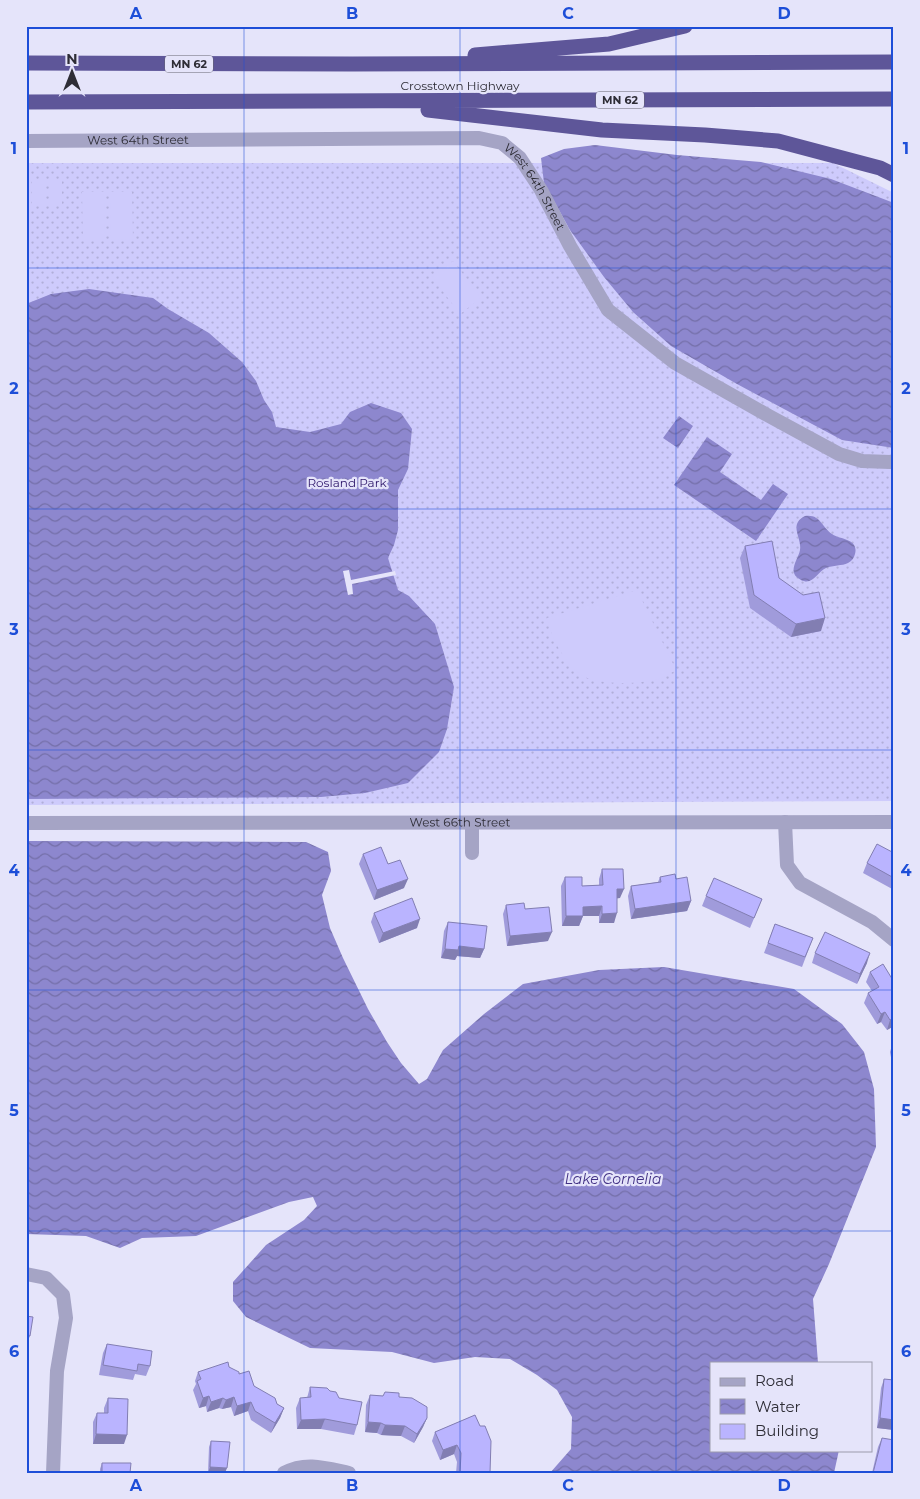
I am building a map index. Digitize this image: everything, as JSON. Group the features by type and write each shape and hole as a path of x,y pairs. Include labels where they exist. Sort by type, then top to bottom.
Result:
{"highway":[{"path":"352,64 609,44 685,26"},
{"name":"Crosstown Highway","path":"26,63 894,62"},
{"name":"Crosstown Highway","path":"26,102 894,99"},
{"path":"346,101 602,130 705,135 778,142 880,168 894,175"}],"street":[{"name":"West 64th Street","path":"26,141 479,138 502,143 520,158 541,190 570,246 608,310 675,363 840,454 862,460 894,461"},
{"path":"785,822 787,865 800,883 872,922 894,940"},
{"name":"West 66th Street","path":"26,824 894,822"},
{"path":"472,823 472,853"},
{"path":"26,1274 46,1278 63,1295 66,1318 57,1371 53,1473"},
{"path":"284,1473 301,1466 349,1473"}],"green space":[{"name":"Rosland Park","path":"26,163 833,163 894,193 894,801 26,805"},
{"path":"32,179 45,179 45,206 32,206"},
{"path":"49,179 62,179 62,206 49,206"},
{"path":"82,192 104,192 105,240 83,240"},
{"path":"110,192 132,192 133,239 111,240"},
{"path":"453,261 481,298 460,314 432,277"},
{"path":"637,590 676,670 659,679 630,683 596,681 580,674 559,649 551,633 547,618"}],"water":[{"path":"595,145 677,155 761,162 831,179 894,203 894,448 842,440 737,384 671,346 633,312 604,277 570,230 544,183 541,158 564,149"},
{"path":"89,289 153,298 209,333 242,362 256,381 264,400 272,412 276,427 310,432 341,424 350,412 371,403 401,413 412,429 408,469 398,490 398,530 388,558 398,590 409,596 435,624 454,687 447,729 439,752 408,783 365,793 321,797 26,799 26,304 51,294"},
{"path":"679,416 693,426 678,448 663,438"},
{"path":"707,437 732,454 720,472 761,500 773,484 788,494 756,541 674,485"},
{"path":"805,516 818,519 835,536 852,542 855,549 852,560 843,565 826,568 809,581 801,580 794,574 794,566 800,550 796,527 797,523"},
{"name":"Lake Cornelia","path":"26,841 306,842 328,852 331,871 322,895 330,928 368,1009 401,1063 419,1084 427,1079 443,1050 484,1014 523,984 599,970 664,967 794,989 842,1024 864,1052 874,1089 876,1147 813,1299 818,1362 710,1362 710,1452 839,1452 834,1473 550,1473 571,1449 572,1417 557,1390 537,1375 510,1359 475,1357 434,1363 392,1352 310,1348 246,1317 233,1301 233,1282 266,1245 304,1220 317,1206 313,1197 289,1202 196,1236 142,1238 120,1248 86,1236 26,1234"}],"pier":[{"path":"349,570 351,580 395,571 396,575 352,584 353,594 348,595 343,571"}],"building":[{"path":"772,541 779,578 803,595 819,592 825,618 796,624 754,595 745,546"},
{"path":"877,844 894,853 894,878 867,863"},
{"path":"381,847 388,864 400,860 408,879 377,890 363,854"},
{"path":"602,869 623,869 624,889 617,889 617,913 602,914 602,906 583,907 583,916 566,916 565,877 582,877 582,886 603,885"},
{"path":"675,874 676,879 687,877 691,901 635,909 631,886 661,882 660,877"},
{"path":"714,878 762,899 754,918 706,896"},
{"path":"412,898 420,919 383,933 374,913"},
{"path":"524,903 525,909 549,907 552,932 510,936 506,905"},
{"path":"448,922 487,926 484,949 459,946 458,950 445,949"},
{"path":"775,924 813,938 805,957 768,943"},
{"path":"825,932 870,953 860,974 815,953"},
{"path":"883,964 894,982 894,1018 890,1020 885,1012 881,1014 868,993 879,987 870,972"},
{"path":"26,1316 33,1317 30,1336 26,1335"},
{"path":"107,1344 152,1351 150,1366 138,1364 137,1371 103,1365"},
{"path":"228,1362 229,1367 239,1372 239,1374 249,1371 254,1386 275,1398 277,1404 284,1408 275,1423 255,1411 251,1402 237,1406 234,1397 211,1402 209,1396 203,1398 197,1381 201,1379 198,1372"},
{"path":"884,1379 894,1380 894,1420 880,1418"},
{"path":"310,1387 327,1388 330,1391 336,1392 339,1398 362,1402 357,1425 325,1419 301,1420 300,1398 311,1397"},
{"path":"385,1392 399,1393 399,1397 412,1398 427,1407 427,1418 417,1434 405,1426 368,1422 370,1395 383,1396"},
{"path":"108,1398 128,1399 127,1435 96,1434 97,1413 108,1413"},
{"path":"475,1415 480,1426 485,1426 491,1441 490,1473 460,1473 461,1453 457,1445 443,1450 435,1432"},
{"path":"882,1438 894,1440 894,1473 873,1473"},
{"path":"211,1441 230,1442 227,1468 210,1467"},
{"path":"102,1463 131,1463 130,1473 102,1473"}]}
